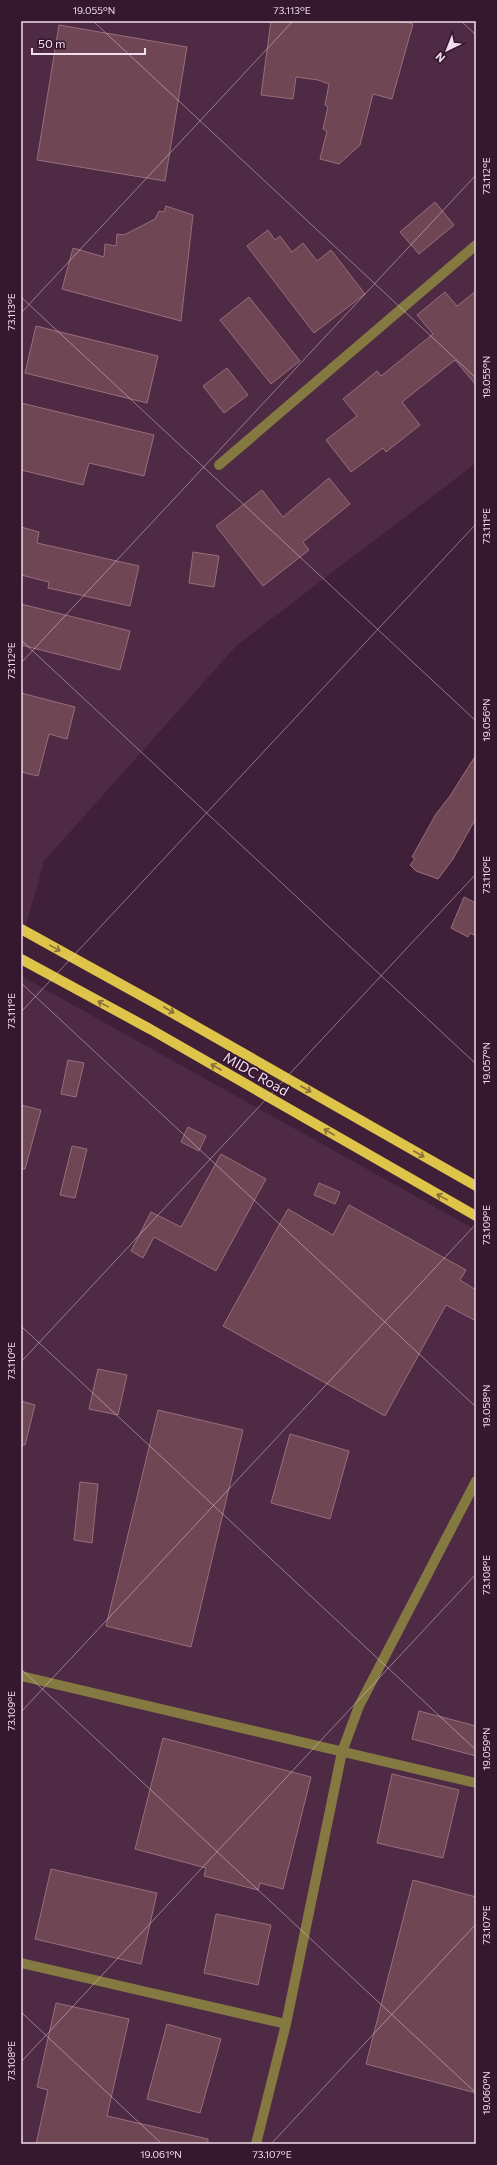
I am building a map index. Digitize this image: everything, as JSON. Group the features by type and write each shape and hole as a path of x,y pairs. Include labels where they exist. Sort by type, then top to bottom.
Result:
{"main road":[{"name":"MIDC Road","path":"21,930 162,1006 476,1186"},
{"name":"MIDC Road","path":"21,959 150,1029 476,1216"}],"street":[{"path":"219,465 476,244"},
{"path":"256,2144 286,2024 342,1752 359,1706 476,1481"},
{"path":"21,1676 476,1783"},
{"path":"21,1962 286,2024"}],"shaded area":[{"path":"21,21 476,21 476,463 237,645 44,861 21,943"},
{"path":"21,976 476,1230 476,2144 21,2144"}],"building":[{"path":"271,21 402,21 413,24 392,99 373,94 360,145 339,164 320,159 327,131 323,129 328,107 325,105 329,84 318,80 296,77 293,99 261,95"},
{"path":"59,25 187,47 165,181 37,160"},
{"path":"435,202 454,225 419,254 400,232"},
{"path":"166,206 193,215 181,321 62,289 73,248 104,257 105,244 116,246 117,234 124,235 155,219 159,211 164,212"},
{"path":"268,230 275,240 280,236 292,252 303,243 317,261 331,250 365,294 314,333 247,246"},
{"path":"476,291 476,385 455,360 402,402 420,425 386,452 383,448 351,472 326,440 357,416 343,399 377,371 381,376 433,334 417,315 445,292 457,306"},
{"path":"249,297 300,361 271,384 220,320"},
{"path":"36,326 158,356 147,403 25,373"},
{"path":"227,368 248,395 224,413 203,386"},
{"path":"21,403 154,435 144,476 89,463 83,485 21,470"},
{"path":"329,478 350,504 303,542 309,550 263,586 216,526 262,490 283,517"},
{"path":"21,527 39,532 37,543 139,566 130,606 48,588 49,582 21,575"},
{"path":"193,552 219,556 214,587 189,583"},
{"path":"21,604 130,631 120,670 21,645"},
{"path":"21,693 75,707 67,739 49,734 38,776 21,772"},
{"path":"476,755 476,818 453,859 438,879 416,871 410,865 415,859 412,857 436,814 450,796"},
{"path":"464,897 476,903 476,936 470,933 468,937 451,928"},
{"path":"68,1060 84,1063 76,1097 61,1094"},
{"path":"21,1105 41,1110 25,1169 21,1169"},
{"path":"188,1127 206,1136 199,1151 181,1142"},
{"path":"72,1146 87,1149 75,1198 60,1195"},
{"path":"221,1154 266,1179 216,1271 154,1237 143,1258 131,1251 151,1212 181,1227"},
{"path":"319,1183 340,1192 335,1204 314,1195"},
{"path":"349,1205 466,1270 460,1280 476,1290 476,1321 446,1305 385,1416 223,1326 288,1209 333,1235"},
{"path":"98,1369 127,1375 118,1415 89,1409"},
{"path":"21,1401 35,1405 25,1445 21,1445"},
{"path":"158,1410 243,1430 191,1647 106,1626"},
{"path":"290,1434 349,1451 330,1519 271,1503"},
{"path":"80,1482 98,1484 92,1543 74,1540"},
{"path":"419,1711 476,1726 476,1756 412,1739"},
{"path":"163,1738 311,1777 283,1889 260,1883 258,1890 204,1876 206,1868 135,1849"},
{"path":"392,1774 459,1790 443,1858 377,1843"},
{"path":"51,1869 157,1893 141,1964 35,1939"},
{"path":"413,1880 476,1897 476,2093 366,2064"},
{"path":"216,1914 271,1925 258,1985 204,1973"},
{"path":"56,2003 129,2019 107,2116 208,2139 208,2144 36,2144 48,2090 37,2087"},
{"path":"167,2024 221,2039 200,2113 147,2099"}]}
